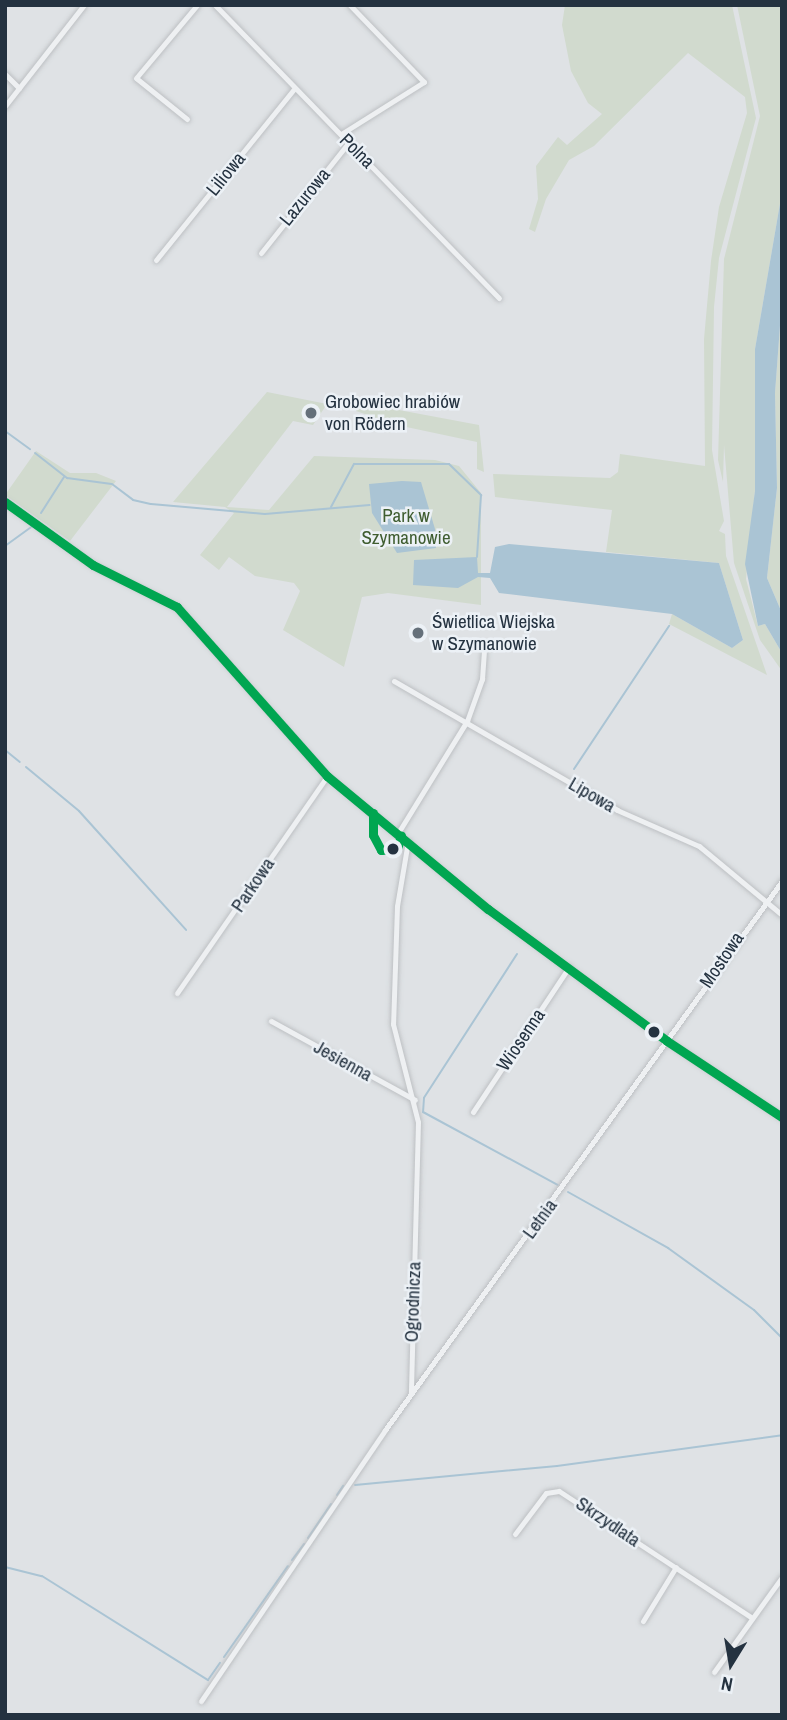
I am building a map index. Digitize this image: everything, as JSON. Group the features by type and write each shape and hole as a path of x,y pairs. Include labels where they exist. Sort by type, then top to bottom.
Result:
{"street":[{"path":"5,106 84,5"},
{"path":"187,119 136,78 197,5"},
{"name":"Polna","path":"215,5 499,298"},
{"path":"341,135 424,82 350,5"},
{"path":"5,74 19,88"},
{"name":"Liliowa","path":"156,260 295,88"},
{"name":"Lazurowa","path":"261,253 349,142"},
{"path":"5,502 93,565 177,607 327,776 488,909 667,1041 782,1117"},
{"path":"400,835 467,721 482,679 484,652"},
{"name":"Lipowa","path":"394,681 617,810 699,846 782,915"},
{"name":"Parkowa","path":"177,993 327,776"},
{"name":"Ogrodnicza","path":"408,841 397,906 393,1024 415,1100 411,1395"},
{"name":"Mostowa","path":"667,1041 764,902 782,881"},
{"name":"Wiosenna","path":"473,1112 569,968"},
{"name":"Jesienna","path":"271,1021 415,1100"},
{"name":"Letnia","path":"411,1395 667,1041"},
{"path":"201,1701 411,1395"},
{"name":"Skrzydlata","path":"515,1534 546,1493 554,1490 752,1618"},
{"path":"643,1621 676,1567"},
{"path":"714,1672 782,1577"}],"green space":[{"path":"565,5 732,5 756,118 719,258 714,307 712,450 724,521 719,531 725,534 726,556 767,675 669,624 672,614 732,648 743,640 719,563 606,552 612,510 495,497 493,474 610,478 618,472 620,454 705,466 704,339 711,261 719,207 747,113 745,97 688,53 594,146 569,160 546,199 535,232 529,229 538,199 536,166 558,137 567,145 602,114 588,103 571,71 562,25"},
{"path":"737,5 782,5 782,192 755,349 755,491 746,579 758,626 765,624 782,653 782,671 760,640 734,563 724,445 723,482 718,460 724,259 760,116"},
{"path":"782,299 782,613 767,578 777,488 775,393"},
{"name":"Park w Szymanowie","path":"267,392 327,404 313,425 293,421 227,507 269,510 314,456 435,460 459,466 481,493 481,605 388,593 362,597 344,667 283,630 300,591 294,583 255,576 229,557 219,570 200,555 234,513 225,507 173,502"},
{"path":"356,402 479,425 484,472 477,469 477,442 397,425 356,411"},
{"path":"36,451 70,473 96,473 116,481 70,541 5,495"}],"water":[{"path":"782,192 782,299 775,393 777,488 767,578 782,613 782,653 765,624 758,626 745,564 755,491 755,349"},
{"path":"421,482 435,529 436,548 397,553 372,513 369,484"},
{"path":"509,544 719,563 743,640 732,648 672,614 499,593 490,578 478,577 458,588 413,585 414,560 477,557 478,573 490,573 495,547"}],"waterway":[{"path":"5,431 30,449"},
{"path":"35,453 67,478 112,484 133,500 151,504 265,514 370,505"},
{"path":"331,507 354,464 449,464 481,495 477,557"},
{"path":"41,513 64,477"},
{"path":"5,546 31,527"},
{"path":"574,769 669,626"},
{"path":"5,750 20,762"},
{"path":"26,767 79,811 186,930"},
{"path":"517,954 424,1098 423,1112 558,1185"},
{"path":"568,1192 668,1248 754,1310 782,1338"},
{"path":"355,1485 557,1466 782,1435"},
{"path":"337,1495 343,1486"},
{"path":"308,1538 331,1504"},
{"path":"292,1560 304,1544"},
{"path":"224,1657 288,1566"},
{"path":"5,1567 42,1576 208,1680 220,1663"}],"transit line":[{"path":"5,502 93,565 177,607 327,776 488,909 667,1041 782,1117"},
{"path":"373,813 373,835 381,850 397,849 401,836"}],"place":[{"name":"Grobowiec hrabiów von Rödern","path":"311,413"},
{"name":"Świetlica Wiejska w Szymanowie","path":"418,633"}]}
